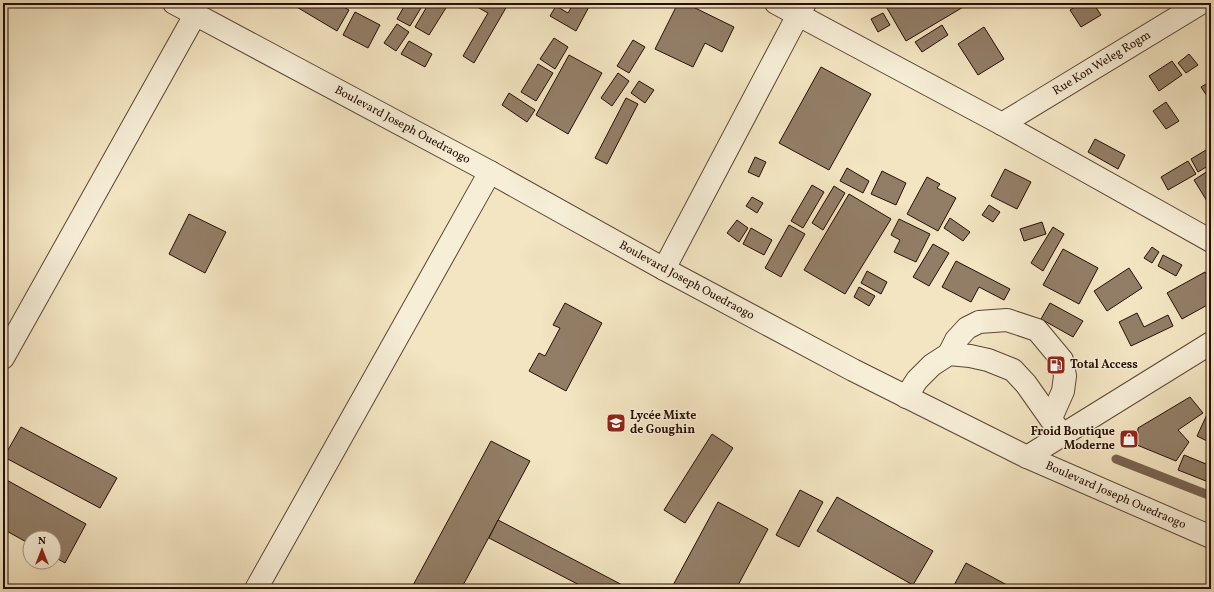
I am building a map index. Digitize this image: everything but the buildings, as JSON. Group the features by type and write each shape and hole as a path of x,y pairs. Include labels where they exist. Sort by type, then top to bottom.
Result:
{"street":[{"name":"Boulevard Joseph Ouedraogo","path":"174,3 490,172 664,269 853,370 1027,457 1211,537"},
{"path":"776,3 801,9 1211,241"},
{"name":"Rue Kon Weleg Rogm","path":"1002,124 1201,3"},
{"path":"664,269 801,9"},
{"path":"3,358 195,14"},
{"path":"256,589 490,172"},
{"path":"906,397 917,380 932,365 948,354 956,340 967,328 979,322 1007,320 1037,330 1062,360 1065,376 1057,427"},
{"path":"1027,457 1057,427 1211,343"},
{"path":"948,354 970,356 988,360 1013,370 1026,384 1057,427"}],"waterway":[{"path":"1116,459 1211,496"}],"place":[{"name":"Total Access","path":"1056,365"},
{"name":"Lycée Mixte de Goughin","path":"616,423"},
{"name":"Froid Boutique Moderne","path":"1129,439"}]}
